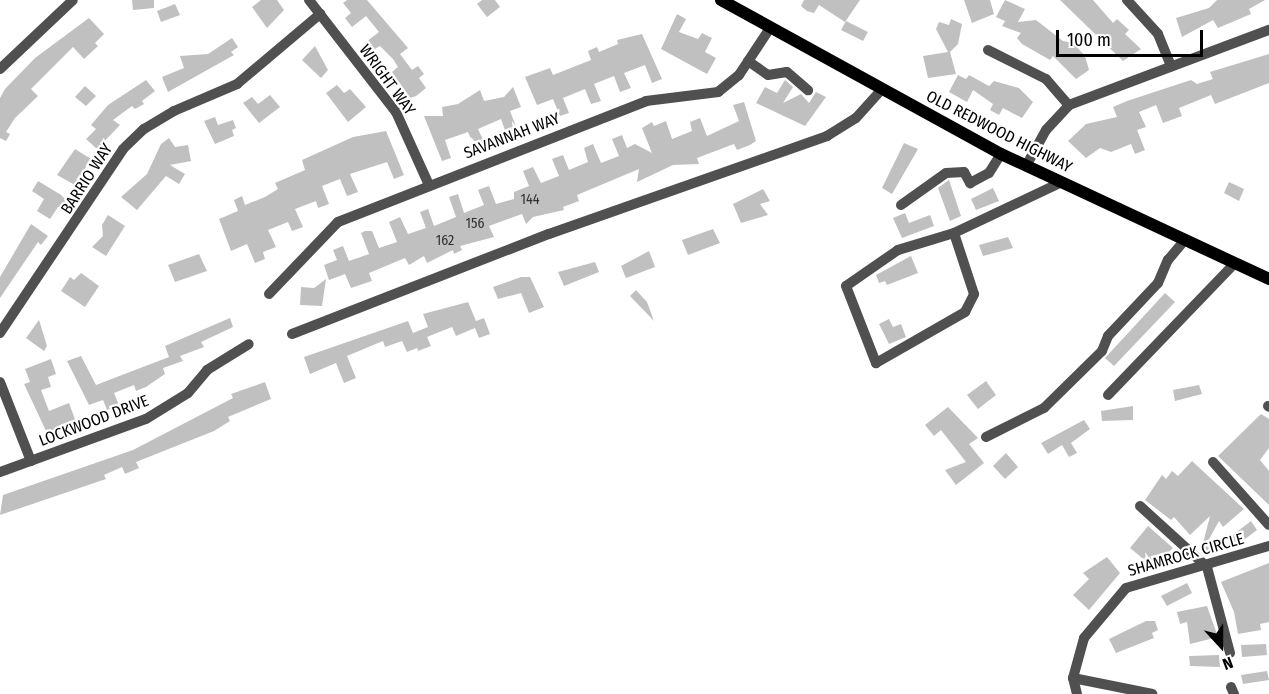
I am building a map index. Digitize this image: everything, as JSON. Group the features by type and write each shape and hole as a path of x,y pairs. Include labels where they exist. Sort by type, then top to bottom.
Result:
{"main road":[{"name":"OLD REDWOOD HIGHWAY","path":"721,0 1001,154 1269,279"}],"street":[{"path":"0,69 73,0"},
{"name":"WRIGHT WAY","path":"309,0 396,112 429,185"},
{"path":"1127,0 1158,34 1171,66"},
{"name":"BARRIO WAY","path":"0,333 137,136 174,111 237,84 320,14"},
{"name":"SAVANNAH WAY","path":"269,294 338,222 646,101 718,92 748,62 770,28"},
{"path":"1026,166 1046,130 1069,105 1269,30"},
{"path":"988,50 1046,79 1069,105"},
{"path":"748,62 768,75 787,72 808,90"},
{"path":"292,334 549,234 827,136 856,118 881,90"},
{"path":"901,205 946,173 964,172 970,183 989,172 1001,154"},
{"path":"954,233 974,294 964,312 876,363 846,286 897,250 954,233 1060,183"},
{"path":"986,437 1044,408 1102,351 1108,336 1158,283 1168,260 1184,241"},
{"path":"1107,395 1235,263"},
{"name":"LOCKWOOD DRIVE","path":"0,472 146,419 188,393 207,370 249,344"},
{"path":"0,382 31,461"},
{"path":"1213,462 1269,525"},
{"path":"1140,506 1207,567 1230,653"},
{"name":"SHAMROCK CIRCLE","path":"1077,694 1073,678 1084,638 1126,588 1207,567 1269,546"},
{"path":"1073,678 1152,694"}],"building":[{"path":"132,0 154,0 154,8 133,10"},
{"path":"261,0 277,0 284,10 267,28 252,7"},
{"path":"347,0 367,0 408,48 400,54 412,70 418,66 424,74 419,78 426,88 411,100 392,72 398,67 393,59 380,46 373,50 366,42 379,32 366,16 352,27 345,18 351,13 343,3"},
{"path":"482,0 495,0 500,7 487,17 477,4"},
{"path":"804,0 860,0 845,22 819,5 814,13 807,11 801,6"},
{"path":"964,0 990,0 994,14 972,23"},
{"path":"1005,0 1025,9 1018,22 1036,20 1063,41 1073,43 1085,56 1089,70 1076,79 1053,56 1050,60 1022,44 1017,38 1021,33 1002,26 1005,21 996,17"},
{"path":"1060,0 1093,0 1113,23 1117,19 1129,30 1125,34 1141,49 1123,61"},
{"path":"1217,0 1265,0 1249,9 1251,14 1218,28 1213,20 1182,37 1176,18 1209,8"},
{"path":"175,4 180,15 161,22 157,11"},
{"path":"677,14 686,19 679,32 698,39 702,33 712,38 705,52 716,58 707,74 661,49"},
{"path":"89,18 104,34 95,43 98,46 84,59 73,47 31,89 38,96 15,118 6,132 10,134 6,141 0,138 0,98 5,89 35,58"},
{"path":"951,19 962,24 958,44 950,52 956,74 928,78 923,56 948,52 936,29 939,22 949,25"},
{"path":"846,21 868,32 863,41 841,30"},
{"path":"642,34 662,79 652,83 645,65 624,73 631,88 620,92 614,76 594,84 601,101 591,104 585,89 563,98 569,113 560,116 553,99 537,105 525,77 550,68 553,75 591,60 588,51 597,47 599,52 618,44 617,40"},
{"path":"232,38 238,47 231,52 234,55 168,92 162,77 184,68 180,56 208,54"},
{"path":"315,46 328,70 321,78 302,60"},
{"path":"1269,54 1269,83 1215,104 1211,95 1179,108 1182,116 1163,123 1156,105 1139,112 1146,127 1137,130 1145,150 1135,154 1131,144 1111,152 1100,148 1086,158 1068,141 1086,124 1117,117 1113,107 1191,80 1197,84 1213,79 1210,72"},
{"path":"958,75 966,79 969,75 989,86 994,81 1019,88 1033,102 1022,118 1003,108 999,115 990,110 993,104 973,90 967,102 949,92"},
{"path":"146,80 155,91 142,101 144,104 135,109 132,106 113,120 120,125 97,149 86,139 96,129 91,125 108,105"},
{"path":"785,80 793,87 783,103 801,94 809,103 816,92 826,97 805,126 756,103 765,87 777,93"},
{"path":"337,85 344,93 350,89 366,107 348,122 326,93"},
{"path":"85,86 96,96 86,106 75,97"},
{"path":"513,87 521,107 510,111 517,129 506,133 501,119 478,129 484,142 474,146 468,132 445,140 451,158 442,161 424,116 443,116 442,107 458,104 480,90 484,101 504,97"},
{"path":"270,95 280,107 259,123 243,103 252,97 258,104"},
{"path":"744,102 756,141 750,145 737,150 734,144 697,158 699,164 673,165 637,182 639,169 577,195 579,201 563,207 564,210 533,217 526,224 522,214 489,226 494,237 460,246 462,250 454,254 453,250 427,263 424,256 409,265 405,258 369,273 372,281 351,288 345,274 329,280 324,265 337,260 333,250 343,246 349,261 369,254 361,233 365,231 372,231 379,248 397,242 389,222 400,217 408,234 426,228 420,212 428,209 434,226 456,217 449,197 458,194 464,213 484,205 478,190 489,186 496,204 514,199 514,192 529,186 523,171 533,167 541,183 559,176 552,159 563,155 569,170 588,162 584,148 593,144 601,163 619,156 612,139 622,135 627,148 635,144 652,153 642,128 652,122 654,126 666,121 672,139 692,131 690,122 700,118 707,136 739,121 733,105"},
{"path":"215,117 218,125 233,120 236,128 232,130 234,136 215,144 204,121"},
{"path":"386,131 404,175 394,179 387,162 350,174 358,192 347,196 340,179 322,186 329,204 318,208 316,201 295,209 303,227 292,231 288,222 268,230 276,247 263,252 265,259 255,263 247,244 231,251 219,219 238,211 234,200 242,196 245,205 265,197 278,189 275,183 305,170 302,160 353,137"},
{"path":"169,138 175,147 188,145 191,161 170,165 185,174 179,184 166,176 137,210 121,197 147,174 161,144"},
{"path":"904,143 918,149 892,194 882,188"},
{"path":"75,149 91,159 75,185 57,175"},
{"path":"949,180 961,216 950,221 938,188"},
{"path":"38,181 71,201 64,211 58,207 50,219 37,211 44,199 32,191"},
{"path":"1229,182 1244,189 1239,201 1224,193"},
{"path":"993,188 999,201 976,210 971,199"},
{"path":"763,189 770,201 760,204 768,215 741,223 733,204"},
{"path":"905,213 909,223 930,215 934,226 902,238 893,218"},
{"path":"108,215 125,226 106,256 92,247 103,236 102,225"},
{"path":"31,224 48,236 41,245 38,242 0,298 0,277"},
{"path":"713,229 720,243 688,255 682,240"},
{"path":"1008,237 1013,248 983,256 979,245"},
{"path":"649,251 655,267 626,278 621,266"},
{"path":"199,254 207,271 175,282 168,265"},
{"path":"911,256 918,273 887,285 885,281 879,283 876,275"},
{"path":"595,262 599,272 564,286 558,272"},
{"path":"81,273 99,286 85,307 61,291 70,277 74,280"},
{"path":"521,277 530,277 544,307 529,313 521,293 498,299 493,287"},
{"path":"326,279 322,306 300,305 301,287 314,288"},
{"path":"636,290 647,302 654,321 630,296"},
{"path":"1165,293 1175,302 1114,366 1105,358"},
{"path":"468,302 476,321 484,318 490,334 479,338 475,328 456,336 452,327 427,337 431,346 407,352 402,341 385,347 383,341 347,356 356,378 344,383 336,363 310,374 304,357 408,321 413,333 428,327 423,314"},
{"path":"230,318 233,327 201,342 204,347 180,356 183,361 163,368 165,374 146,387 136,391 134,385 114,393 119,405 107,410 103,400 89,405 67,361 81,356 96,385 169,357 165,346"},
{"path":"889,319 893,327 901,324 906,337 889,344 879,324"},
{"path":"39,320 47,346 44,351 26,338"},
{"path":"51,359 56,374 48,377 51,387 41,390 49,411 69,403 76,422 47,433 24,384 30,382 25,369"},
{"path":"986,381 996,395 978,409 967,395"},
{"path":"265,382 271,399 228,417 230,421 214,431 136,462 139,468 125,474 122,467 104,475 106,479 0,515 3,495 133,450 233,398 231,394"},
{"path":"1199,385 1202,394 1175,401 1173,390"},
{"path":"1133,406 1133,420 1102,421 1101,411"},
{"path":"948,407 978,438 969,444 984,463 956,485 945,470 966,462 941,430 934,436 925,425"},
{"path":"1261,414 1269,419 1269,448 1260,460 1269,471 1269,505 1218,456"},
{"path":"1084,420 1090,429 1071,443 1077,453 1069,457 1062,445 1048,454 1041,443"},
{"path":"1006,453 1018,467 1005,479 993,466"},
{"path":"1192,461 1244,509 1223,527 1219,521 1208,541 1212,553 1201,551 1210,516 1190,535 1174,517 1171,520 1145,500 1162,475 1166,479 1172,471 1178,476"},
{"path":"1251,521 1257,530 1236,546 1230,537"},
{"path":"1148,526 1173,548 1153,567 1130,548"},
{"path":"1107,557 1120,573 1089,610 1073,595 1089,579 1083,573"},
{"path":"1269,563 1269,622 1260,624 1261,630 1238,634 1234,612 1221,582"},
{"path":"1187,583 1192,593 1167,606 1161,596"},
{"path":"1207,606 1218,637 1190,644 1187,622 1180,624 1177,612"},
{"path":"1146,621 1155,621 1158,630 1152,633 1154,638 1116,653 1109,639"},
{"path":"1266,644 1267,655 1242,657 1241,645"},
{"path":"1219,655 1220,667 1190,666 1189,656"},
{"path":"1267,671 1269,680 1243,684 1241,675"}]}
